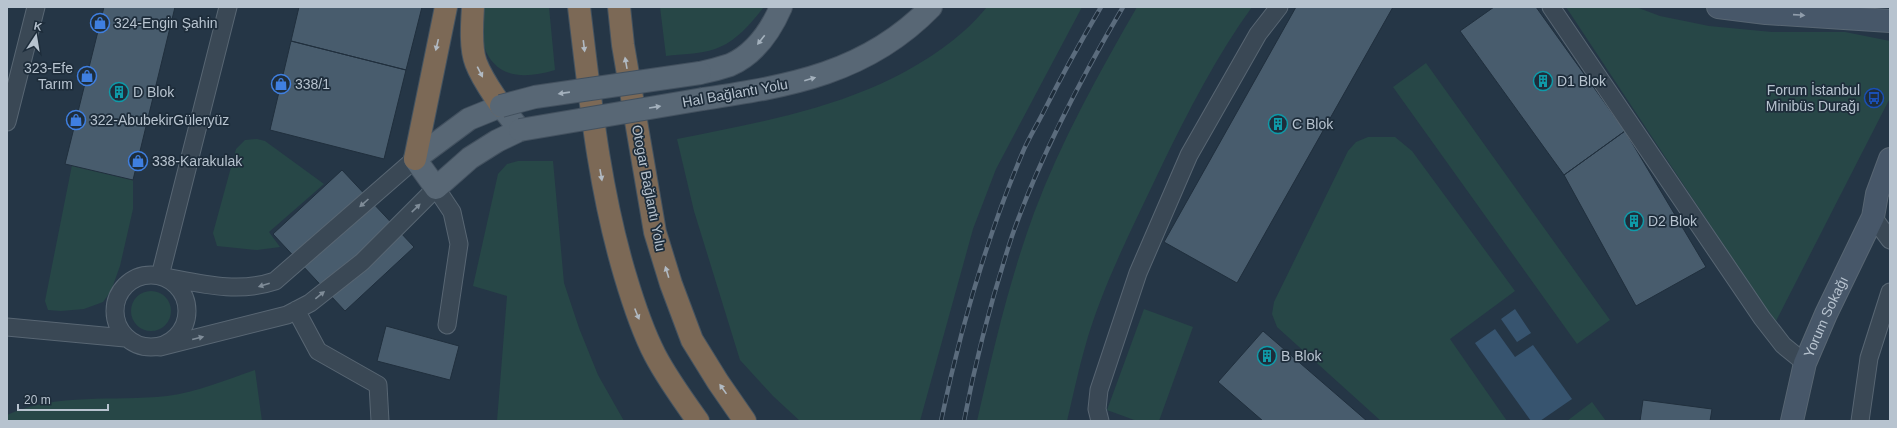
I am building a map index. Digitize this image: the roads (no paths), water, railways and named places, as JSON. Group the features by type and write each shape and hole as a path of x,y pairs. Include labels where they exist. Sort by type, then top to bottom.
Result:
{"highway":[{"path":"414,159 446,7"},
{"path":"473,7 472,32 475,62 487,85 501,106"},
{"path":"579,7 596,142 606,201 621,261 636,310 655,355 698,421"},
{"name":"Otogar Bağlantı Yolu","path":"619,7 623,45 655,232 671,284 692,340 718,382 746,421"}],"main road":[{"name":"Hal Bağlantı Yolu","path":"414,159 469,119 501,106 535,97 700,73 731,64 757,46 773,24 780,7"},
{"name":"Hal Bağlantı Yolu","path":"436,188 470,158 497,141 520,130 703,99 760,91 825,75 885,45 931,7"},
{"path":"501,106 520,130"},
{"path":"414,159 436,188"}],"street":[{"path":"1718,7 1766,13 1890,21"},
{"path":"1873,217 1877,194 1890,159"},
{"path":"1873,217 1890,199"},
{"name":"Yorum Sokağı","path":"1792,421 1804,363 1873,217"}],"lane":[{"path":"7,122 36,7"},
{"path":"160,276 228,7"},
{"path":"1100,421 1097,409 1099,390 1138,273 1189,155 1258,34 1279,7"},
{"path":"1551,7 1762,318 1783,345 1804,363"},
{"path":"414,159 275,281 258,287 236,288 148,274 137,277 126,284 119,293 114,304 114,317 118,328 125,338 136,345 148,348 160,347 287,315 310,303 362,262 436,188 452,212 459,244 447,325"},
{"path":"1873,217 1890,240"},
{"path":"160,276 171,281 179,289 185,299 188,311 186,323 180,333 172,342 160,347"},
{"path":"1860,421 1869,358 1890,292"},
{"path":"296,310 318,351 378,385 380,421"},
{"path":"9,329 125,338"}],"water":[{"path":"1515,309 1531,333 1517,342 1501,319"},
{"path":"1495,329 1515,357 1533,345 1572,399 1540,421 1531,421 1475,343"}],"railway":[{"path":"941,421 965,319 1009,186 1024,148 1101,7"},
{"path":"964,421 979,351 991,305 1012,236 1023,206 1048,148 1076,90 1123,7"}],"place":[{"name":"324-Engin Şahin","path":"100,23"},
{"name":"323-Efe Tarım","path":"87,76"},
{"name":"D1 Blok","path":"1543,81"},
{"name":"338/1","path":"281,84"},
{"name":"D Blok","path":"119,92"},
{"name":"Forum İstanbul Minibüs Durağı","path":"1874,98"},
{"name":"322-AbubekirGüleryüz","path":"76,120"},
{"name":"C Blok","path":"1278,124"},
{"name":"338-Karakulak","path":"138,161"},
{"name":"D2 Blok","path":"1634,221"},
{"name":"B Blok","path":"1267,356"}]}
